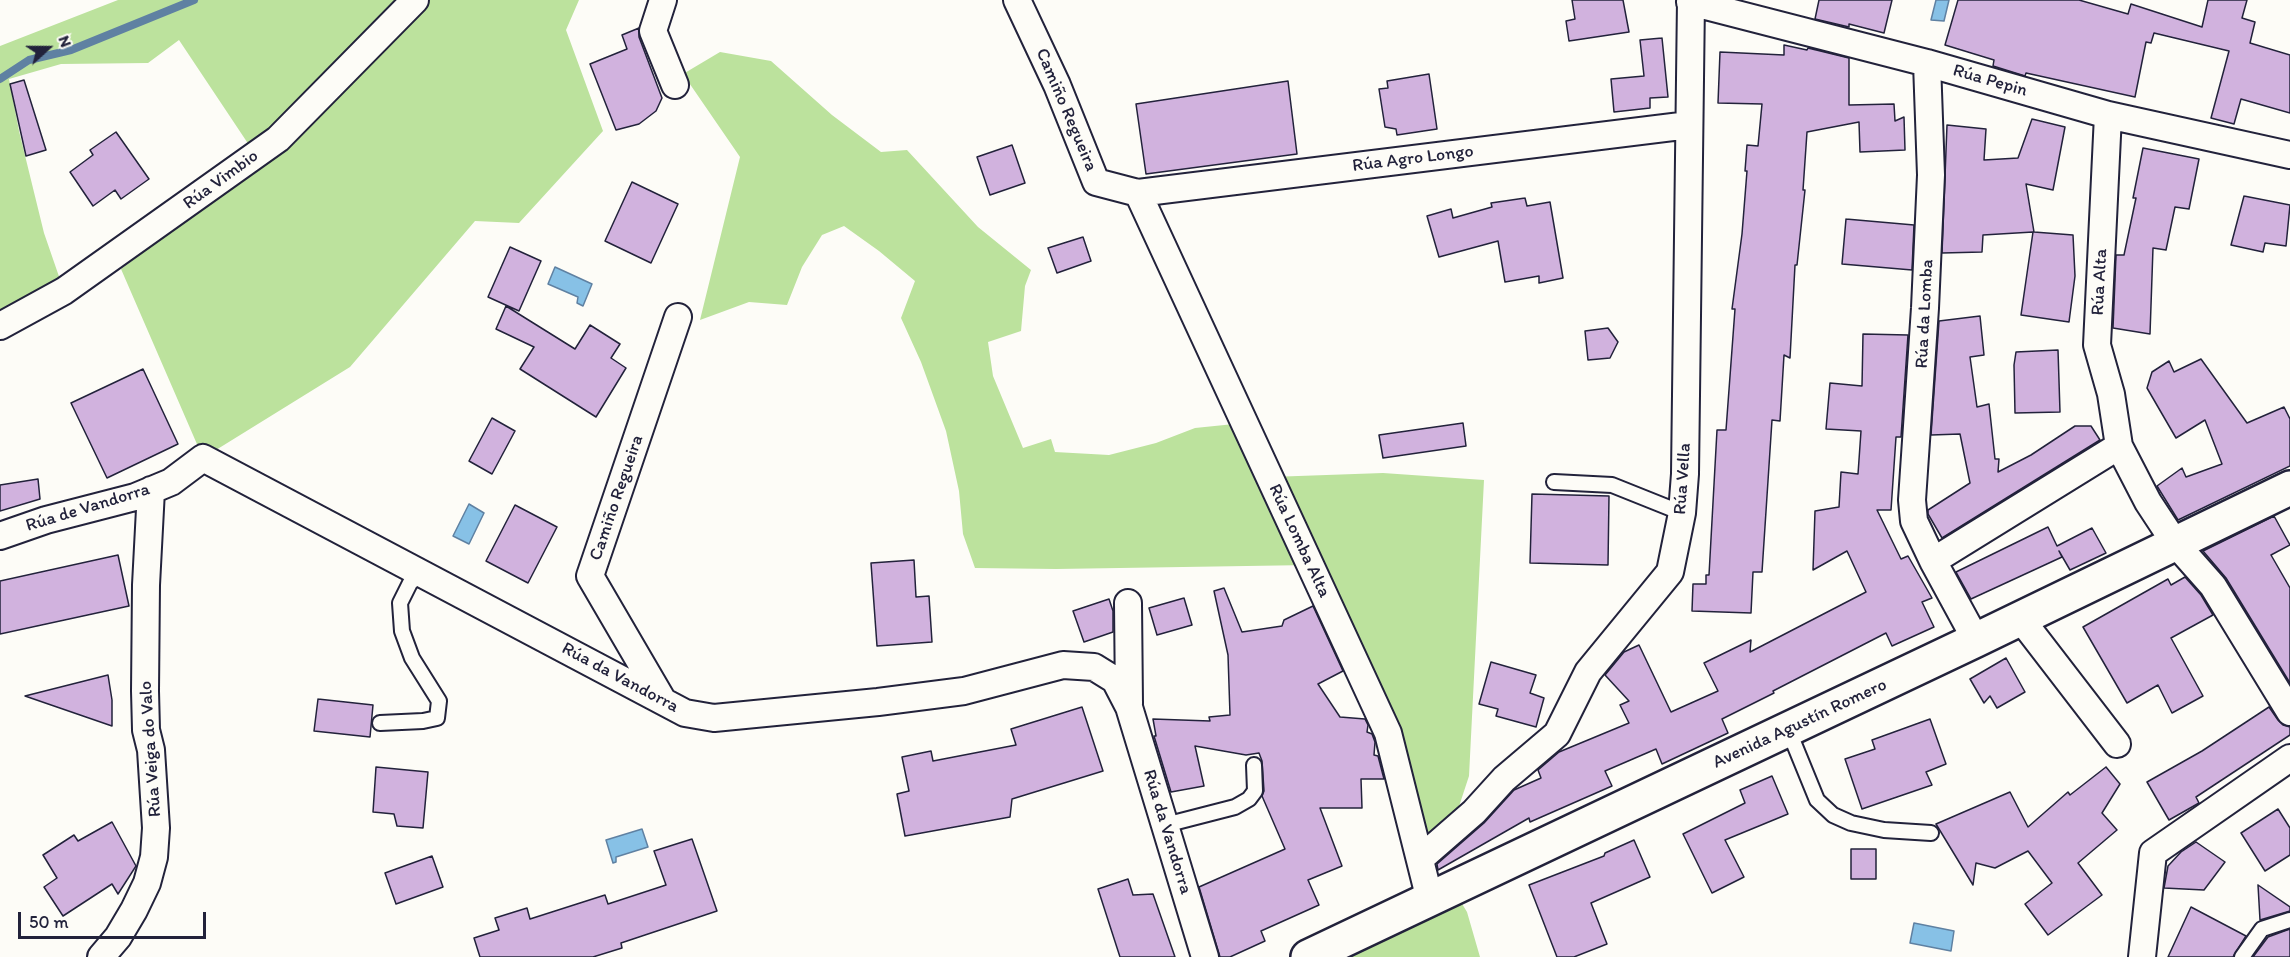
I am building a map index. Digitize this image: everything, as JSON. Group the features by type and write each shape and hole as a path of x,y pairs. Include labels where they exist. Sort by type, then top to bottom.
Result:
{"street":[{"name":"Rúa Vimbio","path":"0,326 64,291 278,139 415,0"},
{"path":"663,0 653,31 675,85"},
{"name":"Camiño Regueira","path":"1017,0 1057,85 1096,182 1138,194"},
{"name":"Rúa Pepin","path":"1690,1 1927,63 2108,115 2290,155"},
{"name":"Rúa Vella","path":"1420,859 1474,812 1504,778 1557,734 1588,672 1670,573 1682,513 1685,474 1690,1"},
{"name":"Rúa da Lomba","path":"1927,63 1931,175 1924,340 1912,500 1914,521 1976,640"},
{"name":"Rúa Alta","path":"2108,115 2097,345 2111,394 2119,446"},
{"name":"Rúa Agro Longo","path":"1138,194 1689,125"},
{"name":"Rúa Lomba Alta","path":"1138,194 1388,733 1430,900"},
{"name":"Camiño Regueira","path":"663,701 590,576 678,317"},
{"path":"1933,561 2119,446 2148,502 2175,543 2213,586 2290,712"},
{"name":"Rúa da Vandorra","path":"203,458 685,713 714,718 964,691 1063,665 1094,667 1115,680 1129,707 1205,957"},
{"name":"Rúa de Vandorra","path":"0,536 46,520 95,508 151,490 171,482 203,458"},
{"name":"Avenida Agustín Romero","path":"1308,957 1976,640 2290,488"},
{"name":"Rúa Veiga do Valo","path":"101,957 118,937 134,910 147,883 154,857 156,828 151,750 146,730 145,691 146,585 151,490"},
{"name":"Rúa da Vandorra","path":"1128,603 1129,707"},
{"path":"2020,618 2118,744"},
{"path":"2142,957 2153,853 2290,758"}],"lane":[{"path":"1554,482 1612,485 1682,513"},
{"path":"380,723 437,718 439,701 412,658 402,632 400,603 410,583 421,573"},
{"path":"1788,729 1817,800 1833,815 1851,823 1884,830 1931,833"},
{"path":"1165,825 1235,807 1249,799 1255,790 1254,765"},
{"path":"2242,957 2262,929 2290,920"}],"green space":[{"path":"118,0 579,0 566,30 603,131 519,223 475,221 350,367 203,458 121,269 261,163 179,40 148,63 61,64 9,79 44,233 64,291 0,326 0,46"},
{"path":"720,52 771,61 832,115 881,152 907,150 978,227 1031,270 1025,286 1021,331 988,342 993,376 1023,448 1051,439 1055,452 1109,455 1156,443 1195,428 1244,423 1270,477 1383,473 1484,480 1469,776 1442,858 1445,866 1424,877 1388,733 1310,565 975,568 963,534 959,491 946,431 921,362 901,318 915,281 844,226 822,235 802,267 787,305 749,302 700,320 740,157 683,74"},
{"path":"1453,889 1467,912 1480,957 1308,957"}],"water":[{"path":"1936,0 1949,0 1944,21 1931,20"},
{"path":"555,267 592,284 583,306 577,303 578,297 548,284"},
{"path":"469,504 484,513 469,544 453,536"},
{"path":"642,829 648,847 616,857 616,862 613,863 606,840"},
{"path":"1914,923 1954,931 1951,951 1910,943"}],"building":[{"path":"1572,0 1623,0 1629,32 1569,41 1566,21 1575,19"},
{"path":"1819,0 1892,0 1884,33 1849,24 1849,27 1815,19"},
{"path":"1958,0 2079,0 2128,14 2131,4 2202,27 2208,0 2247,0 2242,18 2255,22 2250,43 2290,55 2290,113 2241,99 2234,124 2211,118 2229,51 2154,33 2151,43 2146,42 2135,97 2026,73 2025,76 1993,66 1994,60 1945,45"},
{"path":"639,28 639,37 662,98 656,111 639,124 616,130 590,64 627,49 622,35"},
{"path":"1662,38 1668,97 1650,98 1650,108 1614,112 1611,79 1644,76 1640,40"},
{"path":"1784,45 1849,58 1849,105 1894,104 1895,121 1904,117 1905,150 1860,152 1859,122 1807,132 1803,190 1805,190 1797,265 1795,265 1790,358 1784,355 1780,421 1772,420 1762,572 1753,572 1751,613 1692,611 1693,584 1706,584 1706,575 1709,575 1717,430 1726,430 1735,309 1732,309 1742,234 1747,145 1758,146 1762,104 1718,103 1720,52 1784,55"},
{"path":"1429,74 1437,129 1397,135 1396,129 1385,127 1379,89 1388,88 1387,81"},
{"path":"24,80 46,150 26,156 10,84"},
{"path":"1288,81 1297,154 1146,174 1136,104"},
{"path":"2032,119 2065,127 2053,190 2026,184 2034,232 2073,235 2075,276 2069,322 2021,315 2033,232 1983,235 1982,252 1942,253 1947,125 1986,129 1984,160 2018,158"},
{"path":"116,132 149,179 121,199 115,190 93,206 70,172 93,155 90,150"},
{"path":"1012,145 1025,183 990,195 977,157"},
{"path":"2143,148 2199,159 2189,209 2175,207 2166,250 2153,248 2150,334 2113,328 2116,255 2124,255 2136,198 2133,198"},
{"path":"632,182 678,204 651,263 605,241"},
{"path":"2244,196 2290,205 2286,246 2265,243 2263,252 2231,245"},
{"path":"1525,198 1527,206 1550,202 1563,278 1539,283 1539,276 1505,282 1498,241 1439,257 1427,216 1451,209 1453,218 1492,207 1491,203"},
{"path":"1846,219 1914,225 1912,270 1842,264"},
{"path":"1083,237 1091,261 1057,273 1048,248"},
{"path":"510,247 541,261 519,311 488,297"},
{"path":"506,306 575,349 590,325 620,344 611,358 626,368 596,417 520,369 534,347 496,329"},
{"path":"1980,316 1984,355 1970,357 1977,407 1989,404 1995,459 1999,459 1998,472 2031,455 2075,426 2091,426 2100,440 1942,538 1928,510 1970,483 1960,434 1931,435 1939,321"},
{"path":"1608,328 1618,342 1610,358 1588,360 1585,331"},
{"path":"1863,334 1908,335 1901,437 1896,437 1891,510 1877,510 1901,559 1908,556 1932,598 1922,602 1934,627 1892,646 1886,633 1722,719 1728,733 1662,764 1656,749 1605,771 1612,786 1530,822 1529,818 1438,870 1437,864 1484,823 1514,790 1541,778 1538,770 1559,752 1629,723 1620,705 1629,701 1605,675 1624,652 1639,645 1671,712 1718,691 1704,663 1751,640 1750,652 1866,592 1847,551 1813,570 1815,511 1839,507 1841,472 1858,474 1861,431 1826,429 1830,383 1862,386"},
{"path":"2058,350 2060,412 2015,413 2016,352"},
{"path":"2201,359 2247,423 2284,407 2290,419 2290,466 2178,520 2157,486 2182,468 2186,477 2222,464 2205,420 2176,438 2147,388 2152,372 2169,361 2174,372"},
{"path":"143,369 178,444 107,478 71,403"},
{"path":"492,418 515,431 492,474 469,461"},
{"path":"1463,423 1466,446 1383,458 1379,435"},
{"path":"38,479 40,499 0,511 0,485"},
{"path":"1532,494 1609,496 1608,565 1530,563"},
{"path":"515,505 557,527 528,583 486,561"},
{"path":"2274,516 2290,545 2271,555 2290,588 2290,683 2226,578 2203,551"},
{"path":"2048,527 2057,546 2092,528 2106,553 2070,570 2059,551 2062,557 1971,599 1956,572"},
{"path":"118,555 129,606 0,634 0,581"},
{"path":"914,560 916,597 929,596 932,642 877,646 871,563"},
{"path":"2185,577 2201,595 2213,615 2171,638 2203,696 2172,713 2158,685 2127,703 2083,627 2168,579 2171,585"},
{"path":"1224,588 1242,632 1282,626 1284,620 1313,606 1343,671 1318,684 1340,717 1365,719 1368,725 1367,732 1372,734 1375,742 1374,755 1378,756 1384,779 1361,779 1362,808 1320,808 1342,866 1308,880 1319,905 1261,931 1265,941 1230,957 1220,957 1199,887 1285,849 1262,796 1264,791 1262,761 1259,753 1246,755 1195,746 1204,786 1171,792 1154,736 1156,736 1153,719 1210,721 1209,717 1230,715 1228,655 1214,591"},
{"path":"1184,598 1192,625 1157,635 1149,608"},
{"path":"1109,599 1113,611 1113,632 1084,642 1073,611"},
{"path":"2006,658 2025,692 1997,708 1990,696 1984,703 1970,679"},
{"path":"1491,662 1536,675 1530,693 1544,698 1536,727 1496,716 1498,709 1479,704"},
{"path":"108,675 112,700 112,726 25,696"},
{"path":"318,699 373,705 370,737 314,731"},
{"path":"1082,707 1103,771 1012,799 1010,817 905,836 897,794 909,791 902,757 931,751 933,761 1016,745 1011,729"},
{"path":"2269,707 2283,725 2290,727 2290,735 2196,797 2199,803 2169,820 2147,782 2202,751"},
{"path":"1930,719 1946,764 1926,772 1932,785 1862,809 1845,759 1875,749 1872,740"},
{"path":"376,767 428,772 423,828 397,826 394,814 373,812"},
{"path":"2106,767 2120,784 2102,813 2117,830 2078,863 2102,895 2048,935 2025,904 2052,883 2028,851 1995,868 1976,863 1973,885 1936,824 2010,792 2028,827 2068,792 2070,795"},
{"path":"1772,776 1788,814 1725,840 1744,877 1712,893 1683,834 1745,803 1740,790"},
{"path":"2278,809 2290,828 2290,855 2265,871 2241,833"},
{"path":"112,822 136,866 118,894 112,884 63,916 44,887 57,878 43,855 74,835 78,841"},
{"path":"692,839 717,911 621,943 622,948 593,957 480,957 474,938 499,930 495,918 527,908 530,919 605,895 608,904 666,885 654,851"},
{"path":"1634,840 1650,877 1591,903 1607,944 1574,957 1557,957 1529,885 1604,856 1605,853"},
{"path":"2196,842 2225,862 2204,890 2164,888 2168,866 2181,852"},
{"path":"1851,849 1876,849 1876,879 1851,879"},
{"path":"432,856 443,887 396,904 385,873"},
{"path":"1128,879 1133,895 1153,894 1175,957 1120,957 1098,889"},
{"path":"2258,885 2290,907 2290,911 2260,920"},
{"path":"2191,907 2246,936 2233,957 2168,957"},
{"path":"2290,929 2290,957 2253,957 2268,937"}],"waterway":[{"path":"0,79 29,60 71,50 194,0"}]}
